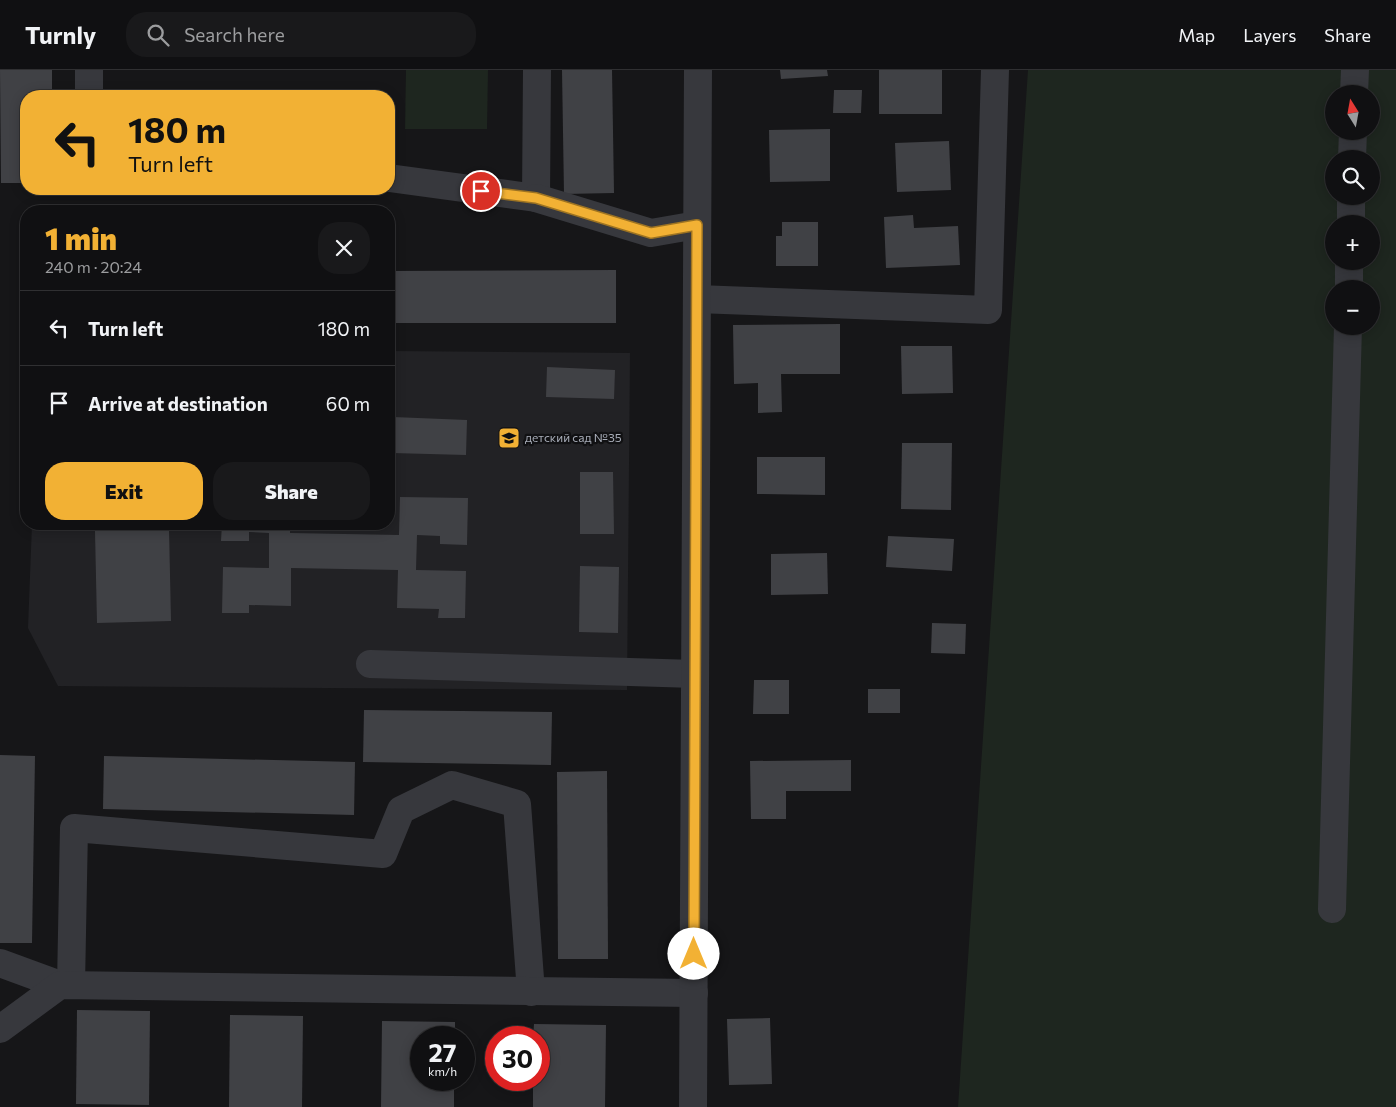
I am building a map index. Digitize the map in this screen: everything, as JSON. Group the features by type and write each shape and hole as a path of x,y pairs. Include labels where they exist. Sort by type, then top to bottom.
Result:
{"street":[{"path":"89,90 90,70"},
{"path":"536,198 537,70"},
{"path":"693,1107 698,70"},
{"path":"697,299 988,310 995,70"},
{"path":"1354,85 1355,70"},
{"path":"395,179 536,198 651,233 697,225"},
{"path":"1332,910 1348,335"},
{"path":"370,664 695,674"},
{"path":"66,985 74,828 382,854 401,810 452,785 517,804 531,992"},
{"path":"0,963 66,985 694,993"},
{"path":"0,1028 66,985"}],"shaded area":[{"path":"406,70 488,70 487,129 405,129"},
{"path":"1028,70 1396,70 1396,1107 958,1107"},
{"name":"детский сад №35","path":"395,351 630,353 627,690 58,686 28,628 32,530 395,530"}],"building":[{"path":"0,70 52,70 52,90 20,90 20,183 1,183"},
{"path":"562,70 612,70 614,193 564,194"},
{"path":"780,70 827,70 828,76 781,79"},
{"path":"879,70 942,70 942,114 879,114"},
{"path":"834,90 862,90 861,113 833,113"},
{"path":"830,129 830,181 770,182 769,130"},
{"path":"949,141 951,190 897,192 895,143"},
{"path":"913,215 914,228 958,226 960,265 886,268 884,217"},
{"path":"782,222 818,222 818,266 776,266 776,236 782,236"},
{"path":"616,270 616,323 395,323 395,271"},
{"path":"840,324 840,374 781,374 782,412 758,413 758,383 734,384 733,325"},
{"path":"901,346 952,346 953,393 902,394"},
{"path":"547,367 615,370 614,399 546,397"},
{"path":"395,417 467,420 466,455 395,453"},
{"path":"902,443 952,443 951,510 901,509"},
{"path":"757,457 825,457 825,495 757,494"},
{"path":"580,472 613,472 614,534 580,534"},
{"path":"400,497 468,498 467,545 440,544 440,536 417,535 416,570 466,571 465,618 438,618 439,609 397,608 398,570 291,568 291,606 249,605 249,613 222,613 223,567 269,568 269,533 249,532 249,541 221,541 222,530 290,530 290,533 399,535"},
{"path":"169,530 171,621 97,623 95,531"},
{"path":"888,536 954,539 952,571 886,567"},
{"path":"827,553 828,594 771,595 771,554"},
{"path":"580,566 619,567 618,633 579,632"},
{"path":"932,623 966,624 965,654 931,653"},
{"path":"754,680 789,680 789,714 753,714"},
{"path":"868,689 900,689 900,713 868,713"},
{"path":"364,710 552,712 551,765 363,762"},
{"path":"0,755 35,756 32,943 0,943"},
{"path":"104,756 355,762 354,815 103,809"},
{"path":"851,760 851,791 786,791 786,819 751,819 750,761"},
{"path":"607,771 608,959 558,959 557,772"},
{"path":"77,1010 150,1011 149,1105 76,1104"},
{"path":"230,1015 303,1016 302,1107 229,1107"},
{"path":"770,1018 772,1084 729,1085 727,1019"},
{"path":"382,1021 455,1022 455,1026 410,1026 410,1091 454,1091 454,1107 381,1107"},
{"path":"534,1024 606,1025 605,1107 533,1107 533,1091 550,1091 550,1026 534,1026"}],"place":[{"name":"детский сад №35","path":"509,438"}],"route":[{"path":"481,191 536,198 651,233 697,225 694,954"}]}
